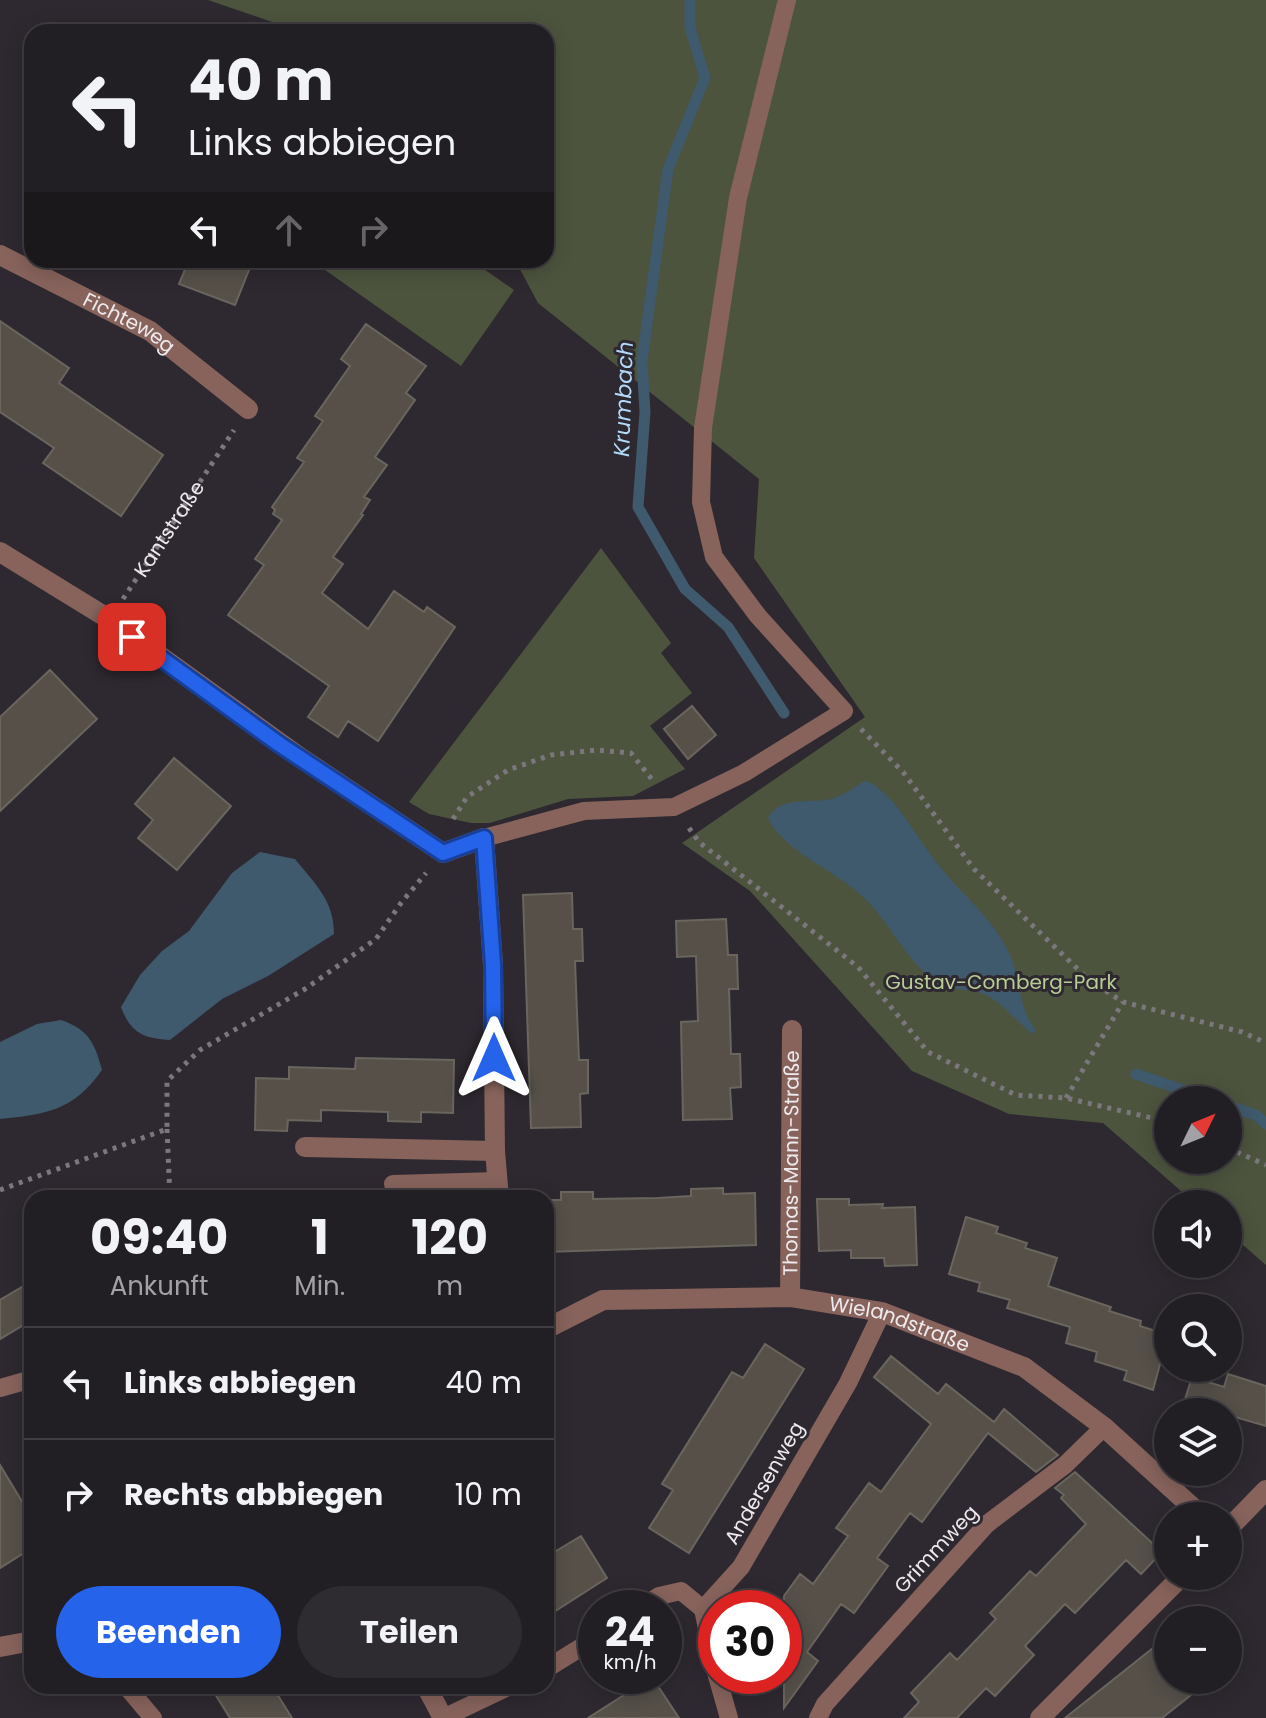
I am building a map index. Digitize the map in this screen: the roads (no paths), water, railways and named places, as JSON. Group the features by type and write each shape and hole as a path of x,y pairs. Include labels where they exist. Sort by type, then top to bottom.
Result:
{"street":[{"name":"Fichteweg","path":"0,255 24,267"},
{"name":"Fichteweg","path":"26,268 150,331 248,409"},
{"path":"0,552 109,619 301,758 443,853 484,838 493,965 498,1189"},
{"name":"Thomas-Mann-Straße","path":"790,1297 792,1030"},
{"path":"305,1147 495,1151"},
{"name":"Wielandstraße","path":"554,1325 603,1300 790,1297 882,1312 1024,1367 1104,1427 1187,1502"},
{"path":"1242,1515 1266,1490"},
{"path":"1040,1718 1168,1590"},
{"path":"0,1647 24,1642"},
{"path":"430,1694 443,1718"}],"lane":[{"path":"484,838 584,811 674,807 744,773 844,711 758,616 714,557 701,502 703,428 738,198 787,0"},
{"path":"393,1184 498,1189"},
{"name":"Andersenweg","path":"720,1590 741,1567 848,1383 882,1312"},
{"path":"0,1388 24,1381"},
{"name":"Grimmweg","path":"818,1718 825,1704 987,1524 1065,1465 1104,1427"},
{"path":"682,1592 698,1605"},
{"path":"554,1664 578,1649"},
{"path":"133,1694 153,1718"},
{"path":"443,1718 493,1694"},
{"path":"722,1694 729,1718"}],"water":[{"path":"865,781 877,787 894,803 937,863 1003,942 1014,964 1026,1013 1036,1030 1033,1034 986,995 945,986 933,980 913,961 881,916 862,896 797,850 775,830 768,818 780,806 831,799"},
{"path":"260,852 295,859 327,902 334,934 268,976 222,999 170,1040 153,1038 134,1029 121,1007 140,975 162,951 189,931 232,873"},
{"path":"61,1020 78,1028 89,1038 102,1070 80,1094 58,1108 0,1119 0,1042 37,1024"}],"waterway":[{"name":"Krumbach","path":"690,0 690,28 705,78 668,169 642,361 645,412 638,507 685,589 728,627 784,713"},
{"name":"Krumbach","path":"1136,1074 1171,1086"},
{"name":"Krumbach","path":"1242,1110 1256,1115 1266,1124"}],"park label":[{"name":"Gustav-Comberg-Park","path":"1001,982"}]}
